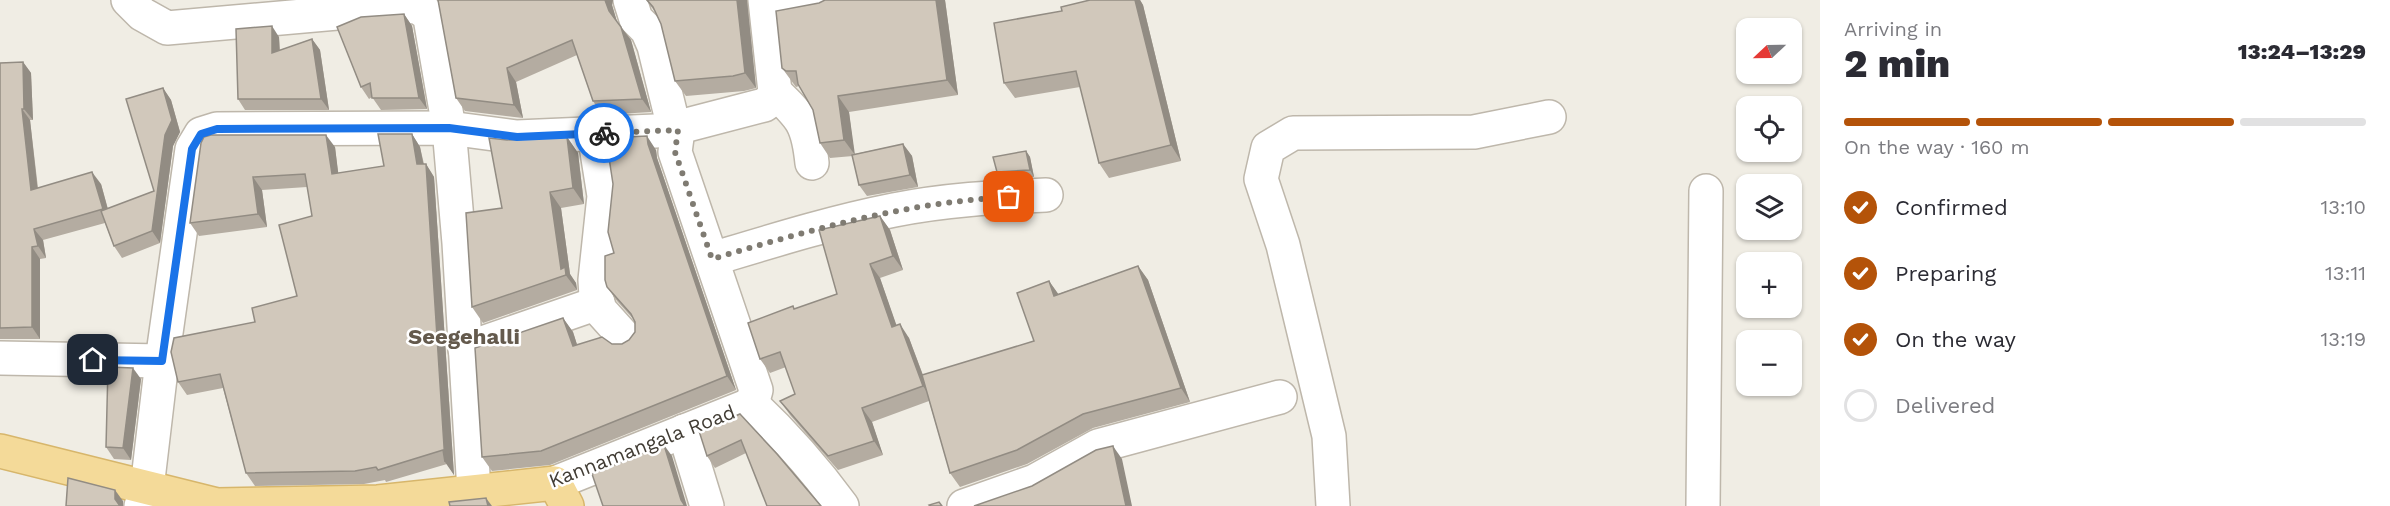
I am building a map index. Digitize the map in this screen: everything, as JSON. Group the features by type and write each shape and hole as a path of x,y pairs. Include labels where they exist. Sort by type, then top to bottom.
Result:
{"main road":[{"name":"Kannamangala Road","path":"0,451 144,497 217,505 378,502 474,491 561,495"}],"street":[{"path":"128,0 142,14 167,28 380,5 416,6 430,18 449,128 474,491"},
{"path":"630,0 636,19 647,30 654,46 676,129 675,152 756,390 752,404 795,449 842,506"},
{"path":"144,497 192,149 201,134 217,129 449,128 517,137 676,129 764,105 771,100 775,92 766,6 826,0"},
{"path":"775,92 803,121 809,139 812,163"},
{"path":"1333,506 1329,436 1283,245 1261,179 1268,148 1293,133 1474,132 1549,117"},
{"path":"594,133 604,196 596,280 598,303 600,310 627,340"},
{"path":"1703,506 1706,191"},
{"path":"712,259 820,227 895,209 973,198 1046,195"},
{"path":"465,349 598,303"},
{"path":"0,358 162,361"},
{"path":"964,506 1035,482 1098,446 1280,397"},
{"name":"Kannamangala Road","path":"561,495 684,431 752,404"},
{"path":"684,431 707,506"}],"building":[{"path":"438,0 605,0 609,11 621,27 642,99 593,101 572,40 507,68 514,105 456,98"},
{"path":"647,0 737,0 745,73 675,81 661,24"},
{"path":"825,0 936,0 947,80 838,96 844,140 820,143 813,110 798,84 796,71 786,71 782,68 776,11"},
{"path":"1090,0 1135,0 1171,145 1099,163 1076,71 1004,83 994,23 1062,11 1061,7"},
{"path":"404,14 419,98 372,98 370,83 361,87 337,27 361,17"},
{"path":"272,26 272,53 312,39 321,99 238,99 236,29"},
{"path":"23,62 24,109 22,109 31,190 92,172 103,209 34,229 38,246 32,247 32,327 0,328 0,63"},
{"path":"163,88 172,120 165,135 152,231 114,246 101,211 154,191 126,99"},
{"path":"378,134 412,134 417,164 426,164 445,462 443,450 378,470 376,467 355,471 246,473 220,374 178,382 171,352 174,338 255,322 252,308 297,296 279,225 312,216 305,174 253,177 258,214 190,223 201,143 204,137 211,135 326,135 332,174 384,166"},
{"path":"647,136 727,376 541,451 482,457 475,348 563,318 573,346 602,337 612,344 622,344 629,340 635,332 635,322 631,314 607,287 605,280 605,256 614,253 608,232 613,184 606,138"},
{"path":"567,137 573,188 550,192 561,269 565,267 566,275 472,307 466,213 502,208 489,138 507,140"},
{"path":"903,144 910,175 859,185 852,155"},
{"path":"1026,151 1030,170 997,172 993,157"},
{"path":"880,216 893,256 870,264 892,327 900,324 923,386 862,408 874,441 828,456 780,401 795,394 780,352 760,359 748,323 793,306 794,309 837,294 819,230"},
{"path":"1138,266 1181,388 1083,414 1017,450 950,473 922,375 1034,341 1017,293 1049,281 1054,296"},
{"path":"108,367 133,368 123,448 106,447"},
{"path":"740,414 821,506 767,506 741,440 707,456 699,431"},
{"path":"664,445 681,500 685,506 603,506 592,474"},
{"path":"1113,446 1126,506 974,506 1032,486 1096,450"},
{"path":"68,478 115,490 115,499 120,506 66,506"},
{"path":"486,498 488,506 450,506 449,502"},
{"path":"939,502 942,506 929,505"}],"way so far":[{"path":"604,133 674,128 678,130 675,152 712,259 820,227 895,209 973,198 1009,197"}],"district":[{"name":"Seegehalli","path":"464,336"}],"route":[{"path":"93,360 162,361 192,149 201,134 217,129 403,128 449,128 517,137 604,133"}]}
